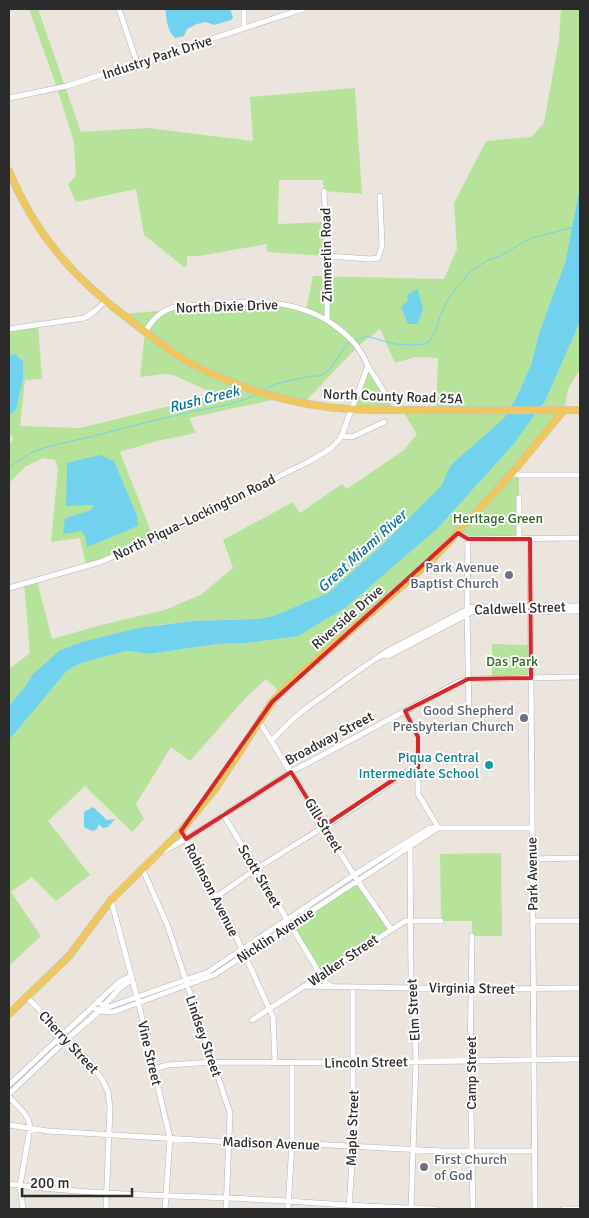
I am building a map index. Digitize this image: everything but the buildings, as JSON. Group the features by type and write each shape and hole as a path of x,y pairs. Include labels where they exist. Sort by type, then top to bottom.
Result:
{"main road":[{"name":"North County Road 25A","path":"9,171 29,211 65,263 106,301 161,345 190,363 249,388 282,398 327,407 351,409 465,411 580,410"},
{"name":"Riverside Drive","path":"159,853 182,831 216,788 272,702 291,682 432,560 512,473 564,410"},
{"path":"9,1014 74,950 111,900 159,853"}],"street":[{"path":"119,9 137,63"},
{"path":"244,9 244,28"},
{"name":"Industry Park Drive","path":"9,98 68,86 303,9"},
{"name":"Zimmerlin Road","path":"324,191 328,256 327,319"},
{"path":"328,256 378,258 382,246 380,196"},
{"path":"9,329 84,318 106,301"},
{"name":"North Dixie Drive","path":"146,332 150,324 164,310 192,306 263,302 285,304 327,319 344,333 358,346 386,395"},
{"path":"351,409 368,366"},
{"name":"North Piqua–Lockington Road","path":"9,588 100,562 147,542 310,461 330,449 341,436 351,409"},
{"path":"341,436 352,437 384,422"},
{"path":"512,473 519,475 580,475"},
{"path":"518,498 519,539"},
{"path":"458,533 468,539 580,538"},
{"path":"468,539 468,713"},
{"name":"Park Avenue","path":"530,539 535,1209"},
{"name":"Caldwell Street","path":"272,742 293,719 309,706 386,652 410,642 467,612 580,606"},
{"name":"Caldwell Street","path":"531,609 580,611"},
{"name":"Broadway Street","path":"159,853 186,839 291,772 468,679 580,677"},
{"path":"405,711 418,737 418,794 438,828 532,828"},
{"name":"Gill Street","path":"259,721 356,878 391,929"},
{"path":"216,897 256,869 359,805 405,772 418,769"},
{"name":"Scott Street","path":"223,814 324,982 331,987"},
{"name":"Nicklin Avenue","path":"103,1006 109,1007 137,1000 214,975 243,952 409,844 438,828"},
{"name":"Robinson Avenue","path":"182,831 243,952 269,1009 274,1026 275,1063"},
{"name":"Elm Street","path":"409,844 411,982 416,1061 411,1209"},
{"path":"532,859 580,858"},
{"name":"Lindsey Street","path":"143,870 167,924 230,1113 226,1209"},
{"name":"Vine Street","path":"111,900 132,978 170,1138 165,1209"},
{"name":"Walker Street","path":"252,1020 405,921 441,921"},
{"path":"532,921 580,921"},
{"name":"Camp Street","path":"472,936 470,1061 473,1209"},
{"path":"9,1085 118,982 132,978"},
{"name":"Nicklin Avenue","path":"9,1096 67,1039 95,1016 98,1010 121,986 132,978"},
{"name":"Virginia Street","path":"304,986 471,989 580,988"},
{"name":"Maple Street","path":"350,1207 353,1146 353,988"},
{"name":"Cherry Street","path":"27,997 89,1061 103,1081 110,1098 106,1209"},
{"name":"Nicklin Avenue","path":"98,1010 113,1012 137,1000"},
{"path":"98,1001 103,1006"},
{"path":"93,1006 98,1010"},
{"name":"Lincoln Street","path":"153,1069 168,1064 214,1062 353,1063 580,1059"},
{"path":"288,1209 292,1143 292,1062"},
{"path":"9,1096 27,1115 30,1121 20,1186 23,1209"},
{"name":"Madison Avenue","path":"9,1125 230,1142 292,1143 413,1150 534,1150"},
{"path":"9,1184 46,1189 165,1197 227,1198 350,1207 436,1209"},
{"path":"563,1209 580,1209"}],"highlighted area":[{"path":"458,533 468,539 530,539 531,678 468,679 405,711 418,737 418,769 405,772 324,826 291,772 186,839 181,831 272,702"}],"green space":[{"path":"29,9 38,9 81,132 148,128 253,141 250,97 355,88 362,194 324,191 323,180 279,180 278,224 326,222 328,256 267,252 267,244 199,256 187,256 187,267 184,267 144,235 136,189 76,202 68,184 76,176 74,142"},
{"path":"561,9 580,9 580,187 565,263 539,333 531,365 516,398 504,418 452,465 441,486 379,548 328,593 273,616 259,619 193,621 158,625 82,642 60,650 32,675 9,706 9,669 30,653 24,584 37,581 52,639 165,610 202,594 233,568 223,540 293,502 300,513 342,484 347,489 404,450 417,434 402,410 436,410 438,358 415,357 395,363 380,329 358,346 304,403 282,398 189,418 196,433 157,441 120,452 154,539 86,566 80,538 51,542 58,469 55,460 43,458 25,467 9,483 9,445 13,439 9,431 9,415 16,410 23,380 23,361 15,354 9,355 9,329 38,324 42,379 25,380 20,426 80,428 211,396 209,391 173,375 163,374 140,377 145,332 122,314 263,302 306,310 313,276 444,279 457,249 454,203 486,141 531,137 544,123 559,40","holes":["114,461 137,515 138,526 87,546 85,536 65,518 91,510"]},
{"name":"Heritage Green","path":"580,322 580,369 568,389 564,410 512,473 519,475 519,539 468,539 458,533 281,693 266,679 237,708 190,761 171,747 136,804 144,819 132,832 85,786 48,821 90,875 56,901 32,877 11,892 41,936 9,966 9,740 66,672 85,662 122,652 129,651 149,654 262,640 438,528 512,446 545,400"},
{"path":"368,366 394,410 351,409"},
{"name":"Das Park","path":"492,644 531,645 531,678 492,679"},
{"path":"501,853 502,936 472,936 472,921 441,921 440,854"},
{"path":"357,880 391,929 321,975 290,925"}],"water":[{"path":"166,9 230,9 233,17 231,20 214,25 206,22 197,24 187,29 184,36 175,38 170,32"},
{"path":"580,187 580,322 545,401 512,446 438,528 345,608 298,636 246,643 218,644 149,654 129,651 85,662 73,667 66,672 9,740 9,706 32,675 60,650 82,642 138,628 193,621 259,619 273,616 328,593 379,548 441,486 451,465 504,418 516,398 531,365 539,333 565,263"},
{"path":"418,289 423,310 417,324 408,324 401,307 408,301 407,295"},
{"path":"15,354 23,361 23,380 16,410 9,415 9,355"},
{"path":"100,455 114,461 137,515 138,526 87,547 85,536 80,531 63,534 65,518 91,510 94,505 66,506 67,463"},
{"path":"93,807 107,820 115,819 108,827 103,828 99,824 97,829 93,831 87,829 84,827 84,812"}],"waterway":[{"name":"Rush Creek","path":"354,341 366,336 395,344 424,344 430,341 449,297 471,271 531,238 574,227"},
{"name":"Rush Creek","path":"265,389 276,384 311,376 321,376 330,369 350,342"},
{"name":"Rush Creek","path":"9,468 28,455 47,447 231,404 257,394"}],"place":[{"name":"Park Avenue Baptist Church","path":"509,575"},
{"name":"Good Shepherd Presbyterian Church","path":"524,718"},
{"name":"Piqua Central Intermediate School","path":"489,765"},
{"name":"First Church of God","path":"424,1167"}],"water label":[{"name":"Great Miami River","path":"362,551"}]}
